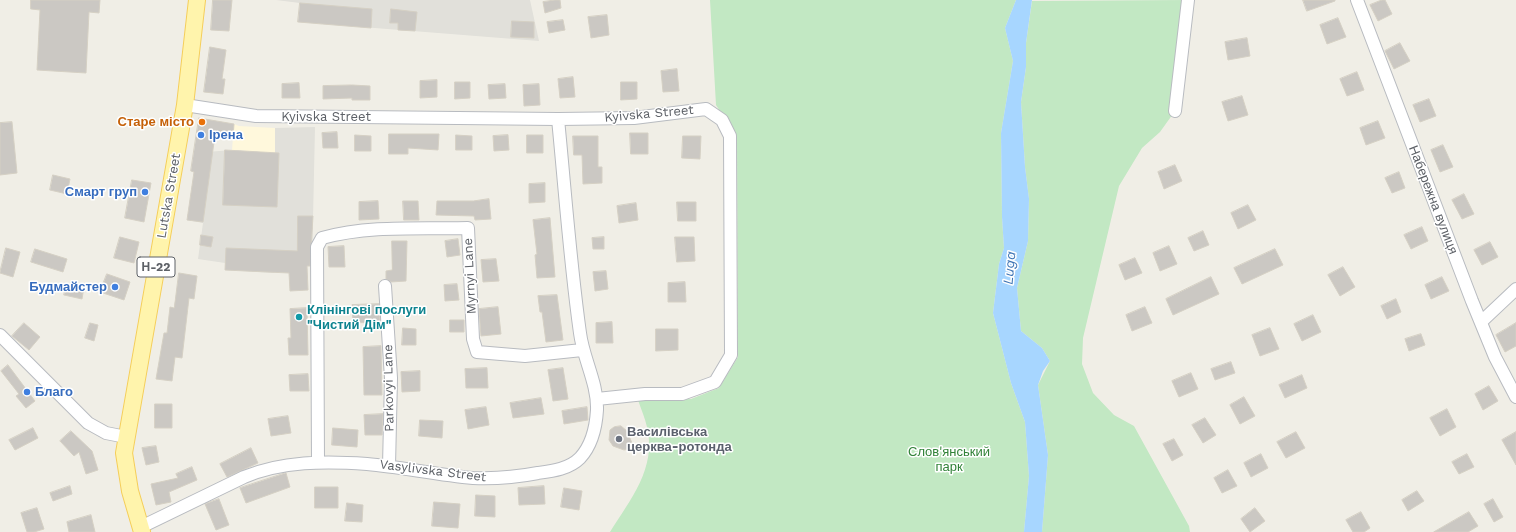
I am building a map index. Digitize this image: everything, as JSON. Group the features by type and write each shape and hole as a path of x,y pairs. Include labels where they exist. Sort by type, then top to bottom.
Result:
{"main road":[{"name":"Lutska Street","path":"142,530 130,491 124,453 185,105 197,0"}],"street":[{"path":"1175,111 1188,0"},
{"name":"Набережна вулиця","path":"1357,0 1495,357 1516,397"},
{"name":"Kyivska Street","path":"185,105 256,116 558,119 634,118 706,109 722,120 730,136 731,355 715,382 682,394 645,394 597,399"},
{"name":"Vasylivska Street","path":"142,530 259,470 289,465 318,462 389,466 474,478 500,478 559,470 579,459 589,444 596,421 597,399 582,350 572,280 558,119"},
{"name":"Myrnyi Lane","path":"318,462 317,247 322,238 335,234 389,229 468,228 474,339 477,352 525,356 582,350"},
{"name":"Parkovyi Lane","path":"385,286 391,378 389,466"},
{"path":"1481,322 1516,289"},
{"path":"0,335 88,423 106,433 126,437"}],"shaded area":[{"path":"276,0 530,0 539,41 299,22 300,3"},
{"path":"234,124 239,126 275,128 275,153 232,150"},
{"path":"315,127 312,266 274,265 274,273 225,270 225,263 198,259 203,223 187,220 194,172 191,171 194,153 232,150 275,153 275,128"}],"green space":[{"name":"Слов'янський парк","path":"710,0 1016,0 1005,28 1013,61 1001,133 1004,248 999,264 993,313 1011,383 1025,422 1029,476 1024,532 610,532 640,483 648,456 649,442 647,427 638,400 691,399 719,388 738,357 737,137 716,105"},
{"path":"1188,0 1175,111 1160,132 1142,148 1119,186 1083,338 1082,364 1093,393 1114,415 1134,426 1189,526 1190,532 1042,532 1048,455 1038,385 1050,361 1042,348 1021,331 1017,288 1028,241 1029,199 1025,167 1021,102 1026,67 1026,43 1032,1"}],"water":[{"name":"Luga","path":"1016,0 1032,0 1026,43 1026,67 1021,102 1025,167 1029,199 1028,241 1017,288 1021,331 1042,348 1050,361 1043,371 1038,385 1048,455 1042,532 1024,532 1029,476 1025,422 1011,383 993,313 999,264 1004,248 1001,133 1013,61 1005,28"}],"building":[{"path":"31,0 100,0 99,13 89,12 86,73 37,70 40,10 31,9"},
{"path":"213,0 232,0 229,31 211,30"},
{"path":"560,0 561,8 545,13 543,2"},
{"path":"1303,0 1335,0 1335,1 1307,11"},
{"path":"1385,0 1392,14 1378,21 1370,5"},
{"path":"300,3 372,9 371,28 298,22"},
{"path":"391,9 417,12 415,31 398,30 398,23 390,23"},
{"path":"607,15 609,35 591,38 588,17"},
{"path":"1338,18 1346,37 1327,44 1320,25"},
{"path":"563,20 565,30 549,33 547,22"},
{"path":"512,21 534,22 534,38 511,37"},
{"path":"1247,38 1250,56 1228,60 1225,42"},
{"path":"1400,43 1410,61 1394,69 1385,51"},
{"path":"210,47 226,50 222,79 225,79 223,94 204,92"},
{"path":"677,69 679,91 663,92 661,71"},
{"path":"1357,72 1364,90 1347,96 1340,79"},
{"path":"573,77 575,97 560,98 558,79"},
{"path":"437,80 437,97 420,98 420,81"},
{"path":"455,82 470,82 470,98 455,99"},
{"path":"621,82 637,82 637,99 621,100"},
{"path":"299,83 300,98 282,98 282,84"},
{"path":"505,84 506,98 489,99 488,85"},
{"path":"539,84 540,105 524,106 523,85"},
{"path":"323,86 370,86 370,100 352,100 352,98 323,99"},
{"path":"1242,96 1248,115 1228,121 1222,102"},
{"path":"1429,99 1436,116 1420,122 1413,105"},
{"path":"199,118 234,124 233,137 215,135 203,222 187,220 194,172 191,171"},
{"path":"1378,121 1385,138 1366,145 1360,128"},
{"path":"12,122 17,173 0,175 0,123"},
{"path":"337,132 338,148 323,148 322,133"},
{"path":"630,133 648,133 648,154 631,154"},
{"path":"389,134 439,134 438,150 408,148 408,154 389,154"},
{"path":"355,135 371,136 371,151 355,151"},
{"path":"456,135 472,136 472,150 456,150"},
{"path":"508,135 509,150 494,151 493,136"},
{"path":"527,135 543,135 543,153 527,153"},
{"path":"573,136 598,136 598,167 602,167 602,183 583,184 582,155 574,155"},
{"path":"683,136 701,136 700,159 682,158"},
{"path":"1443,145 1453,167 1440,172 1431,150"},
{"path":"225,150 279,153 277,207 223,205"},
{"path":"1175,165 1182,181 1164,189 1158,172"},
{"path":"1399,172 1405,188 1392,193 1385,178"},
{"path":"53,175 70,179 67,194 50,190"},
{"path":"132,180 151,183 144,222 125,218"},
{"path":"545,183 545,202 529,203 529,184"},
{"path":"1464,194 1474,214 1462,219 1452,200"},
{"path":"489,199 491,219 475,220 474,216 436,215 437,201 473,201"},
{"path":"378,201 379,219 359,220 359,202"},
{"path":"403,201 418,201 419,220 404,220"},
{"path":"677,202 696,202 696,221 678,221"},
{"path":"636,203 638,220 619,223 617,206"},
{"path":"1248,205 1256,220 1238,229 1231,213"},
{"path":"298,216 313,216 310,266 307,266 308,290 290,291 289,273 225,270 226,248 297,251"},
{"path":"550,218 555,277 537,278 535,255 537,254 533,220"},
{"path":"1422,227 1428,241 1411,249 1404,235"},
{"path":"1203,231 1209,245 1194,251 1188,238"},
{"path":"201,235 213,237 211,247 200,245"},
{"path":"120,237 139,242 134,263 114,258"},
{"path":"604,237 604,249 593,249 592,238"},
{"path":"675,237 694,237 695,261 677,262"},
{"path":"458,239 460,255 447,257 445,241"},
{"path":"392,241 407,241 406,281 391,282 386,279 386,271 392,270"},
{"path":"1490,242 1498,257 1482,265 1474,250"},
{"path":"344,246 345,267 329,267 328,247"},
{"path":"1169,246 1177,264 1160,271 1153,253"},
{"path":"6,248 20,252 13,277 0,273"},
{"path":"35,249 67,259 63,272 31,262"},
{"path":"1275,249 1283,265 1242,284 1234,268"},
{"path":"1135,258 1142,273 1125,280 1119,265"},
{"path":"496,259 499,281 483,282 481,260"},
{"path":"1343,267 1355,287 1340,296 1328,275"},
{"path":"606,271 608,289 595,291 593,272"},
{"path":"179,273 197,276 194,299 189,298 182,358 175,357 172,381 156,379 164,333 167,333 170,307 174,308"},
{"name":"Будмайстер","path":"107,274 130,282 124,300 100,292"},
{"path":"1211,277 1219,294 1173,315 1166,299"},
{"path":"1442,277 1449,291 1431,299 1425,285"},
{"path":"685,282 686,302 668,302 668,283"},
{"path":"67,284 84,287 82,299 64,295"},
{"path":"457,284 459,300 445,301 444,285"},
{"path":"557,295 563,340 546,342 538,296"},
{"path":"1396,299 1401,312 1387,319 1381,306"},
{"path":"379,304 380,322 353,323 352,305"},
{"path":"498,307 501,334 481,336 479,309"},
{"path":"1145,307 1152,323 1132,331 1126,315"},
{"path":"307,308 308,355 289,355 288,338 291,338 290,309"},
{"path":"1313,315 1321,332 1302,341 1294,324"},
{"path":"450,320 464,320 464,332 450,332"},
{"path":"612,322 613,343 596,343 596,323"},
{"path":"24,323 40,337 29,350 12,336"},
{"path":"90,323 98,325 94,341 85,338"},
{"path":"1516,323 1516,346 1505,352 1496,335"},
{"path":"403,328 416,329 416,345 402,345"},
{"path":"1270,328 1279,349 1260,356 1252,335"},
{"path":"656,329 678,329 678,350 656,351"},
{"path":"1421,334 1425,345 1409,351 1405,339"},
{"path":"381,346 382,395 364,395 363,347"},
{"path":"1231,362 1235,373 1215,380 1211,369"},
{"path":"8,365 35,401 26,408 16,396 19,394 1,371"},
{"path":"487,368 488,388 466,388 465,369"},
{"path":"563,368 568,399 553,401 548,370"},
{"path":"420,371 420,391 402,392 401,372"},
{"path":"1191,373 1198,389 1179,397 1172,381"},
{"path":"308,374 309,391 290,391 289,375"},
{"path":"1302,375 1307,388 1285,398 1279,385"},
{"path":"1489,386 1498,401 1483,410 1475,394"},
{"path":"1244,397 1255,416 1240,424 1230,405"},
{"path":"541,398 544,414 513,418 510,403"},
{"path":"155,404 172,404 172,428 155,428"},
{"path":"486,407 489,425 468,429 465,410"},
{"path":"587,407 588,420 564,424 562,411"},
{"path":"1447,409 1456,427 1440,436 1430,418"},
{"path":"383,414 382,435 365,435 364,415"},
{"path":"288,416 291,433 271,436 268,419"},
{"path":"1205,418 1216,435 1203,443 1192,425"},
{"path":"420,420 443,421 442,438 419,436"},
{"name":"Василівська церква-ротонда","path":"621,426 627,431 632,443 630,449 624,450 613,446 609,440 610,430 614,427"},
{"path":"33,428 38,438 15,450 9,440"},
{"path":"333,428 358,430 357,447 332,445"},
{"path":"71,431 92,451 98,470 86,474 79,452 74,456 60,441"},
{"path":"1296,432 1305,448 1286,458 1277,442"},
{"path":"1516,432 1516,465 1502,440"},
{"path":"1174,439 1183,455 1172,461 1163,444"},
{"path":"156,446 159,462 146,465 142,448"},
{"path":"251,448 258,463 227,477 220,464"},
{"path":"1261,454 1268,468 1251,477 1244,463"},
{"path":"1467,454 1474,467 1459,474 1452,462"},
{"path":"192,467 197,480 169,492 171,502 156,505 151,484 178,478 176,474"},
{"path":"1228,470 1237,486 1222,493 1214,478"},
{"path":"286,473 290,487 246,503 240,488"},
{"path":"70,486 72,494 53,501 50,493"},
{"path":"544,486 545,504 519,505 518,488"},
{"path":"315,487 338,487 338,508 315,508"},
{"path":"564,488 582,491 579,510 561,507"},
{"path":"1417,491 1424,501 1408,511 1402,500"},
{"path":"476,495 495,496 495,517 475,516"},
{"path":"219,499 229,525 216,530 205,504"},
{"path":"1493,499 1503,517 1494,522 1484,504"},
{"path":"434,502 460,504 458,528 432,526"},
{"path":"347,503 363,505 362,522 345,521"},
{"path":"37,508 44,529 34,532 27,532 21,513"},
{"path":"1255,508 1265,521 1250,532 1241,519"},
{"path":"1361,512 1370,528 1364,532 1353,532 1346,520"},
{"path":"1469,512 1478,526 1468,532 1434,532"},
{"path":"91,515 95,532 69,532 67,522"}],"place":[{"name":"Старе місто","path":"202,122"},
{"name":"Ірена","path":"201,135"},
{"name":"Смарт груп","path":"145,192"},
{"name":"Будмайстер","path":"115,287"},
{"name":"Клінінгові послуги \"Чистий Дім\"","path":"299,317"},
{"name":"Благо","path":"27,392"},
{"name":"Василівська церква-ротонда","path":"619,439"}]}
